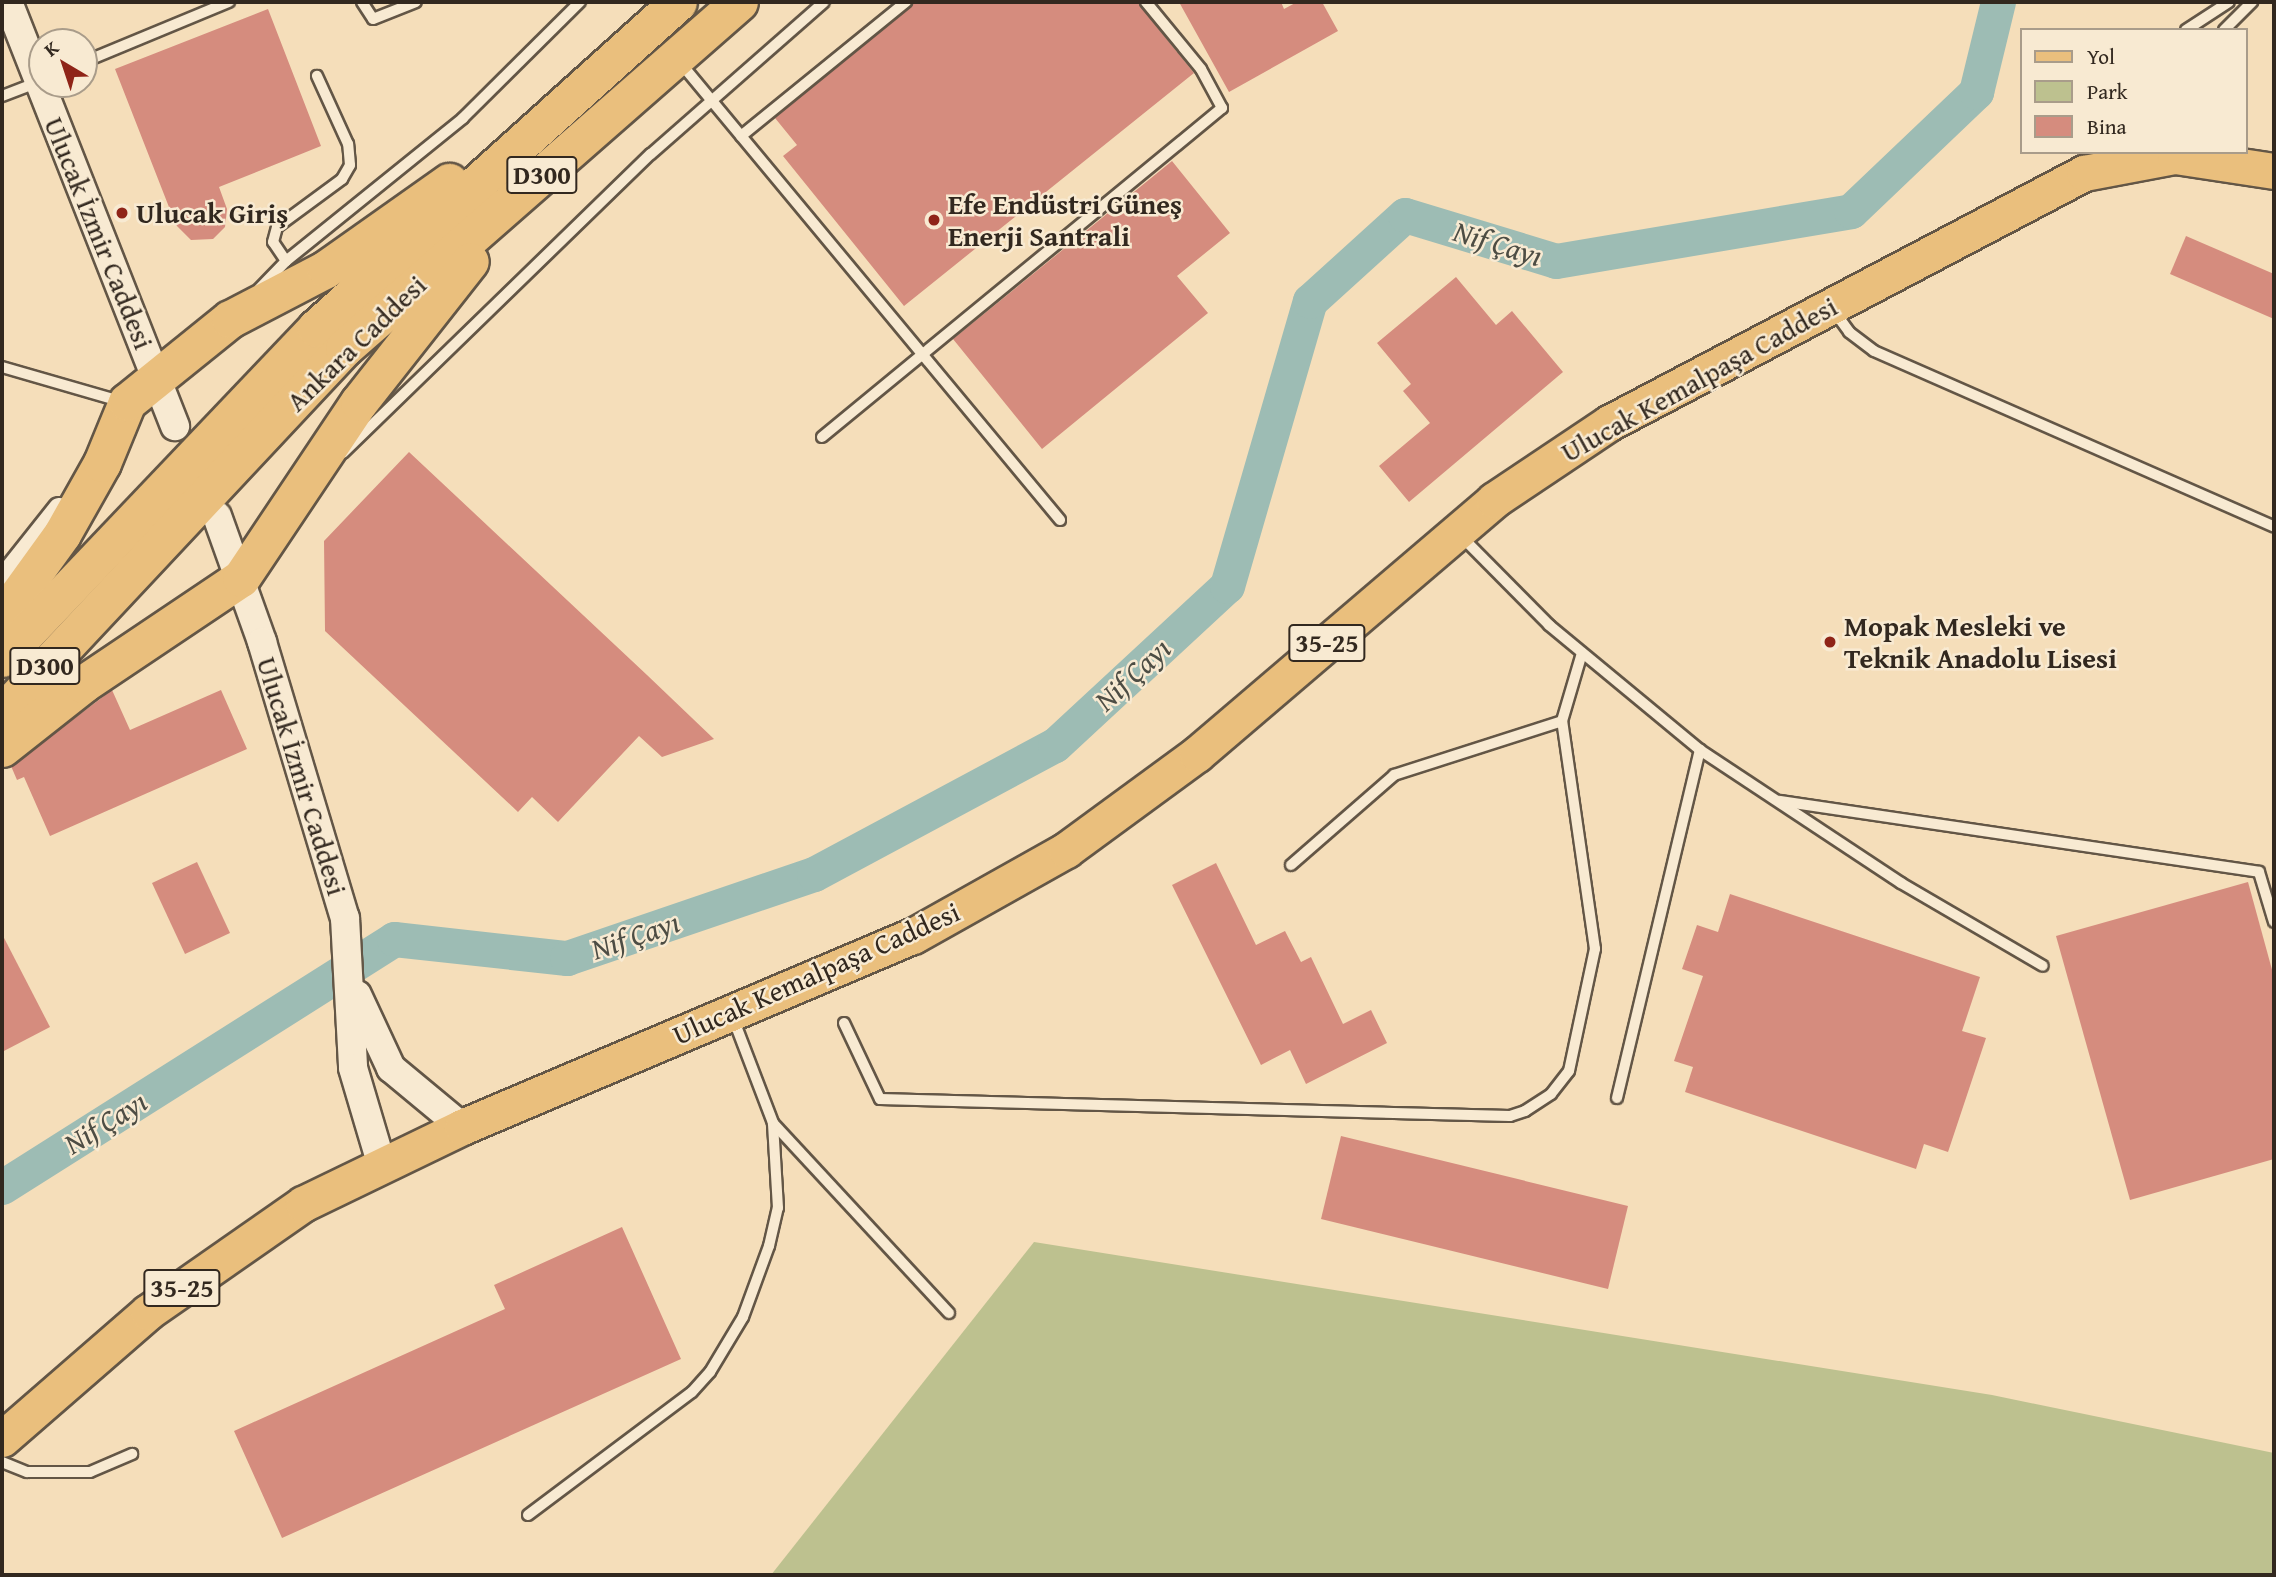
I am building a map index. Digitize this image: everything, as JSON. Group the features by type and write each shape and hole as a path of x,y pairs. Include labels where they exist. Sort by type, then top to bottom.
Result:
{"highway":[{"name":"Ankara Caddesi","path":"2,658 316,328 678,2"},
{"name":"Ankara Caddesi","path":"2,713 344,348 739,2"},
{"path":"2,617 62,534 102,463 127,402 230,319 326,269 595,77"},
{"path":"2,748 83,684 242,578 305,488 359,402 458,274 589,133"}],"main road":[{"name":"Ulucak Kemalpaşa Caddesi","path":"2,1439 148,1312 303,1204 462,1127 913,936 1066,850 1197,754 1457,531 1609,423 2084,173 2122,159 2175,156 2207,156 2274,172"}],"street":[{"name":"Ulucak İzmir Caddesi","path":"8,2 28,50"},
{"name":"Ulucak İzmir Caddesi","path":"48,98 176,426"},
{"path":"2,581 102,463"},
{"name":"Ulucak İzmir Caddesi","path":"217,516 242,578 345,918 352,986"},
{"path":"352,986 391,1068 462,1127"},
{"path":"352,986 353,1068 382,1166"}],"lane":[{"path":"98,56 229,2"},
{"path":"362,2 373,19 416,2"},
{"path":"230,319 286,261 463,118 580,2"},
{"path":"305,488 712,101 824,2"},
{"path":"741,136 906,2"},
{"path":"822,437 1222,108 1201,69 1146,2"},
{"path":"2189,28 2229,2"},
{"path":"2226,28 2252,2"},
{"path":"676,58 1060,520"},
{"path":"286,261 273,242 277,227 341,179 351,158 317,76"},
{"path":"2,96 28,86"},
{"path":"1831,306 1849,332 1874,351 2274,527"},
{"path":"2,367 127,402"},
{"path":"1457,531 1582,653 1700,750 1901,883 2043,966"},
{"path":"844,1023 880,1099 1510,1116 1525,1111 1551,1094 1569,1071 1595,949 1562,721 1582,653"},
{"path":"1290,865 1394,775 1562,721"},
{"path":"1617,1098 1700,750"},
{"path":"1776,800 2259,872 2274,922"},
{"path":"528,1515 692,1392 710,1372 743,1317 769,1246 779,1208 774,1123 732,1013"},
{"path":"774,1123 949,1313"},
{"path":"2,1462 27,1472 90,1472 132,1454"}],"green space":[{"path":"1034,1242 1992,1395 2274,1453 2274,1575 771,1575"}],"building":[{"name":"Efe Endüstri Güneş Enerji Santrali","path":"914,2 1137,2 1194,73 904,306 783,156 797,145 775,118"},
{"path":"1179,2 1281,2 1284,9 1297,2 1322,2 1338,31 1229,92"},
{"path":"268,9 321,146 219,187 227,209 225,227 213,239 191,240 176,225 115,69"},
{"path":"1172,161 1230,233 1177,276 1208,313 1042,449 953,339"},
{"path":"2186,236 2274,274 2274,319 2170,274"},
{"path":"1456,277 1496,325 1512,311 1563,372 1409,502 1379,466 1430,423 1403,391 1411,384 1377,343"},
{"path":"409,452 714,739 662,757 639,736 558,822 532,797 518,812 325,631 324,541"},
{"path":"112,690 130,730 221,690 247,749 50,836 24,777 17,780 11,766"},
{"path":"197,862 230,933 185,954 152,883"},
{"path":"1216,863 1256,945 1285,931 1301,962 1311,957 1343,1024 1371,1010 1387,1043 1306,1084 1290,1050 1261,1065 1172,885"},
{"path":"2248,882 2274,977 2274,1159 2130,1200 2056,936"},
{"path":"1730,894 1980,977 1962,1031 1986,1038 1948,1152 1924,1144 1916,1169 1685,1092 1693,1067 1674,1061 1703,976 1682,969 1697,925 1718,932"},
{"path":"2,934 50,1027 2,1052"},
{"path":"1341,1136 1628,1206 1608,1289 1321,1219"},
{"path":"622,1227 681,1359 282,1538 234,1431 505,1309 494,1285"}],"waterway":[{"name":"Nif Çayı","path":"2,1187 394,939 567,958 814,874 1055,745 1227,586 1310,301 1405,215 1556,261 1851,211 1976,92 1998,2"}],"place":[{"name":"Ulucak Giriş","path":"122,213"},
{"name":"Efe Endüstri Güneş Enerji Santrali","path":"934,220"},
{"name":"Mopak Mesleki ve Teknik Anadolu Lisesi","path":"1830,642"}]}
